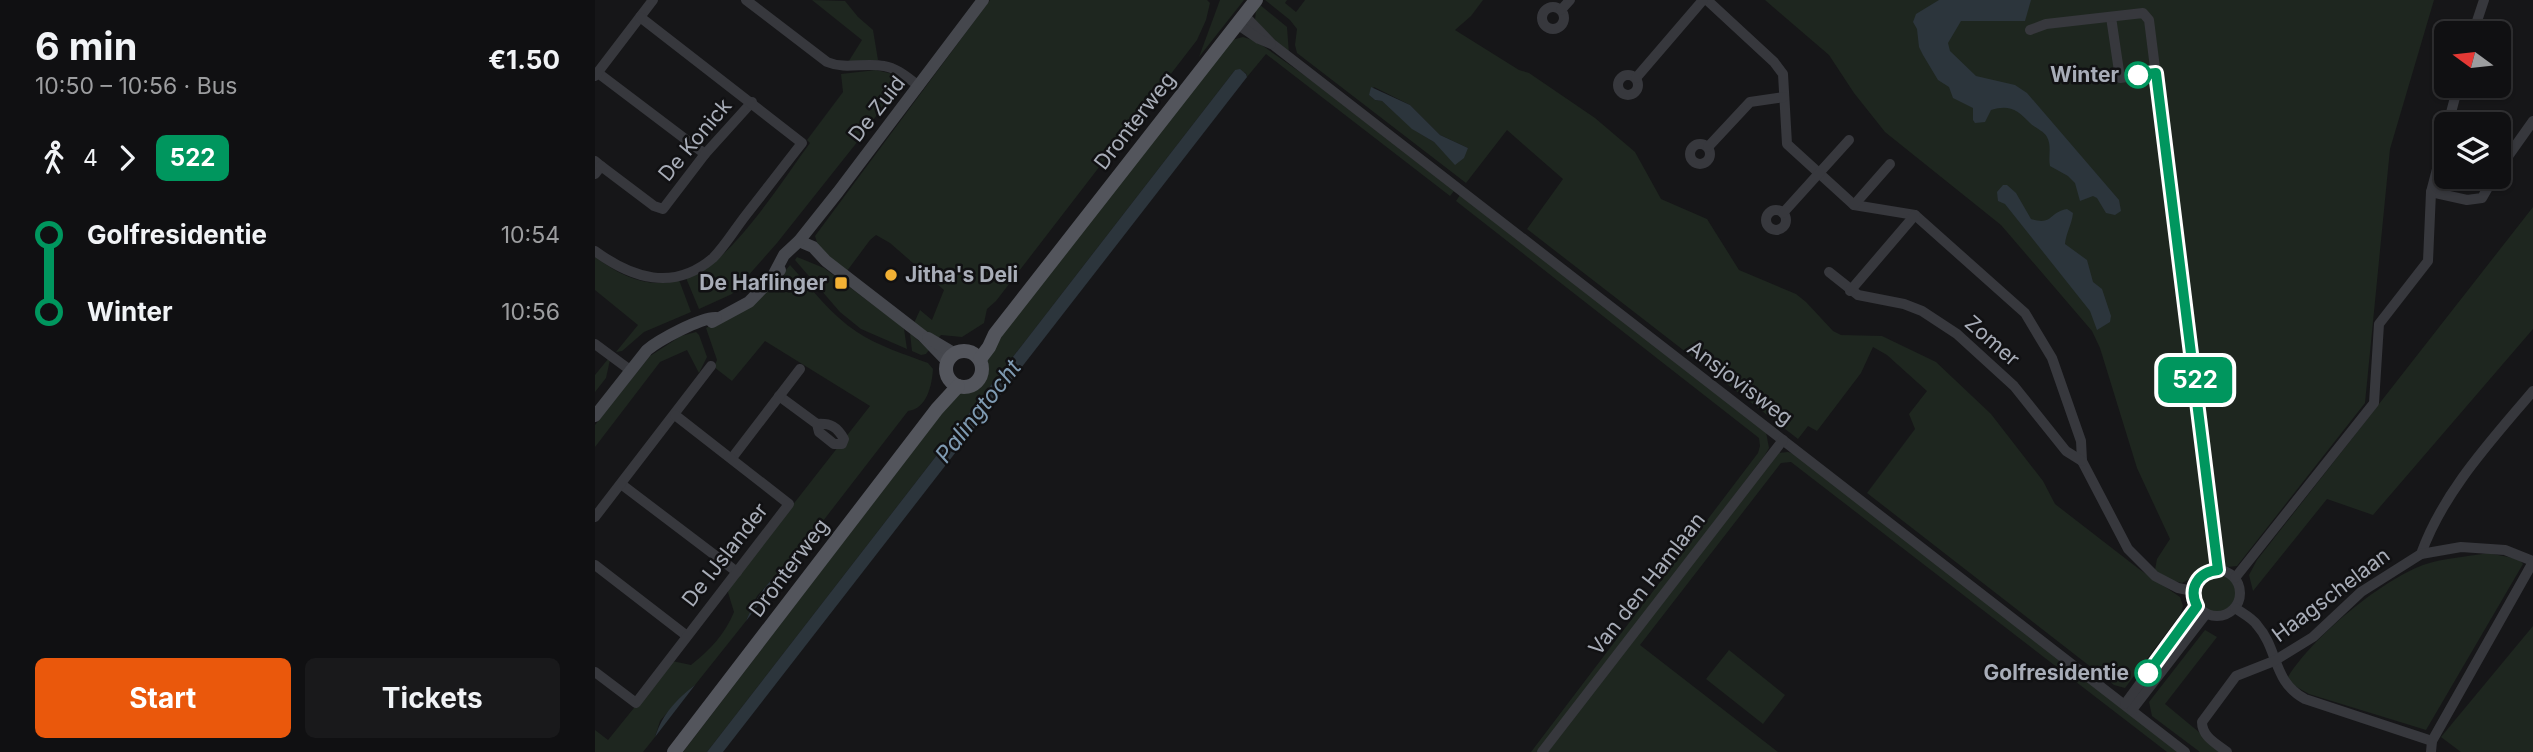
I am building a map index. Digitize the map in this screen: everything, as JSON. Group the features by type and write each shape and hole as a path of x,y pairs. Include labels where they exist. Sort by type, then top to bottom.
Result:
{"main road":[{"name":"Dronterweg","path":"975,356 1256,0"},
{"path":"963,351 975,356 982,370 979,380 969,386 954,383 947,371 951,358 963,351"},
{"name":"Dronterweg","path":"674,752 937,409 954,383"}],"street":[{"path":"653,0 596,74 705,153"},
{"path":"746,0 827,62 838,67 889,67 919,86"},
{"name":"De Zuid","path":"595,416 630,370 656,342 686,329 695,330 709,325 716,318 749,302 790,260 799,241 983,0"},
{"path":"1561,10 1570,0"},
{"path":"1636,78 1705,0 1775,62 1783,74 1787,144 1854,205 1915,215 2025,313 2052,358 2081,441 2082,461 2128,549 2155,576 2178,588 2193,591"},
{"path":"2477,21 2484,0"},
{"path":"2030,30 2046,24 2143,13 2149,20 2218,570"},
{"path":"595,251 629,273 658,279 684,275 713,258 802,143 640,17"},
{"path":"2111,17 2120,78 2156,73"},
{"name":"Ansjovisweg","path":"1241,20 2185,752"},
{"path":"1707,147 1750,102 1784,97"},
{"name":"De Konick","path":"597,167 654,206 663,209 705,153 752,102"},
{"path":"2511,152 2533,121"},
{"path":"1783,212 1849,140"},
{"path":"1854,205 1890,164"},
{"path":"2235,578 2374,403 2379,324 2428,261 2431,192 2434,181"},
{"path":"2431,192 2467,200 2482,198 2487,189"},
{"path":"1850,290 1915,215"},
{"path":"799,241 809,253 826,261 951,358"},
{"name":"Zomer","path":"1829,272 1858,295 1904,304 1957,334 2014,386 2066,451 2082,461"},
{"path":"595,344 630,370"},
{"path":"596,515 711,366"},
{"path":"732,458 800,369"},
{"path":"2421,554 2431,528 2459,484 2533,391"},
{"path":"779,396 817,424"},
{"name":"De IJslander","path":"595,671 636,703 789,504 675,415"},
{"name":"Van den Hamlaan","path":"1542,752 1783,440"},
{"path":"621,484 737,572"},
{"name":"Haagschelaan","path":"2227,752 2207,736 2202,728 2205,716 2237,676 2274,661 2313,637 2361,592 2421,554 2461,547 2505,550 2533,561"},
{"path":"2235,607 2257,625 2291,692 2431,746 2533,561"},
{"path":"595,565 687,636"},
{"path":"2193,591 2202,575 2218,570 2235,578 2240,591 2235,607 2224,616 2201,610"},
{"path":"2193,591 2201,610"},
{"path":"2128,707 2201,610"}],"shaded area":[{"path":"812,0 845,1 873,30 878,60 847,64 862,40"},
{"path":"990,0 1207,0 1210,3 1197,40 996,301 987,309 984,323 962,337 941,335 936,340 914,323 920,310 932,320 944,290 890,243 876,235 847,271 819,249 815,236"},
{"path":"1220,0 1244,0 1199,57"},
{"path":"1265,0 1287,0 1285,3 1296,12 1305,0 1483,0 1471,16 1455,30 1519,70 1529,73 1595,118 1635,152 1661,199 1707,219 1739,270 1796,294 1833,331 1841,335 1882,336 1936,362 1991,414 2043,481 2055,504 2180,597 2183,606 2180,615 2125,688 2114,685 1867,493 1915,429 1909,414 1927,391 1887,355 1873,347 1861,373 1817,431 1808,426 1798,439 1527,229 1563,179 1507,130 1466,183 1297,53 1297,29","holes":["1374,87 1410,105 1440,135 1468,148 1455,164 1434,142 1413,129 1382,101 1369,95"]},
{"path":"1765,0 2434,0 2390,149 2365,403 2237,566 2209,569 2182,583 2170,580 2155,570 2157,559 2170,539 2137,468 2100,348 2092,331 2001,225 1885,132 1854,93 1829,55"},
{"path":"1259,4 1287,27 1289,54 1255,20"},
{"path":"1243,37 1256,41 1307,77 1454,191 1450,196 1266,54 1247,77 1246,73 1235,70 707,752 683,752 955,396 981,383 989,352 1232,40"},
{"path":"876,70 893,74 888,99 862,136 777,243 732,294 699,309 686,278 703,271 720,257 770,199 810,143 807,140 843,92 841,74"},
{"path":"1460,195 1766,432 1769,448 1539,752 1531,752 1758,453 1759,438 1456,201"},
{"path":"2533,207 2533,329 2373,515 2327,499 2253,591 2249,575 2257,560"},
{"path":"595,257 625,275 645,282 679,280 691,312 644,332 622,351 616,352 638,325 595,290"},
{"path":"797,257 824,268 900,325 904,329 907,349 861,329 840,312 795,260"},
{"path":"790,265 830,309 857,332 882,346 928,363 933,369 927,395 920,406 908,411 789,565 757,596 746,621 695,685 660,721 655,737 643,752 595,752 595,730 608,740 672,661 691,665 716,641 734,612 727,589 870,406 765,341 732,381 714,367 717,360 706,328 774,284"},
{"path":"696,332 707,357 699,373 687,350 660,362 595,447 595,425 650,356 681,336"},
{"path":"910,333 929,350 926,354 912,351"},
{"path":"608,359 606,378 595,392 595,375"},
{"path":"1778,453 1795,454 2180,752 2167,752 1791,462 1781,463 1640,645 1778,752 1546,752"},
{"path":"2487,553 2519,559 2523,564 2426,730 2309,694 2293,685 2288,677 2313,645 2348,612 2387,584 2423,565"},
{"path":"2217,574 2230,580 2236,593 2230,606 2217,612 2204,606 2198,593 2204,580"},
{"path":"2533,626 2533,752 2461,752 2441,737"},
{"path":"2205,630 2217,637 2165,704 2223,752 2200,752 2152,716 2149,702"},
{"path":"1729,650 1785,695 1763,724 1706,679"}],"water":[{"path":"1939,0 2031,0 2025,21 1961,21 1948,43 1950,51 1976,76 2015,85 2027,93 2119,200 2121,211 2115,215 2106,213 2093,196 2080,201 2075,183 2050,166 2046,135 2017,112 2008,108 1991,110 1985,122 1975,123 1973,108 1953,98 1949,87 1938,80 1923,55 1913,22 1916,14"},
{"name":"Palingtocht","path":"1240,69 1247,77 723,752 707,752 1235,70"},
{"path":"1371,87 1410,105 1440,135 1468,148 1464,158 1455,165 1434,142 1412,129 1382,101 1369,95"},
{"path":"2003,185 2016,193 2031,219 2047,220 2067,209 2073,213 2065,244 2087,260 2093,282 2102,289 2111,316 2110,322 2097,330 2090,311 2005,204 1998,201 1997,192"},
{"path":"789,565 746,621 763,590"},
{"path":"695,685 655,737 671,708"}],"bus line":[{"name":"522","path":"2138,75 2156,73 2218,570 2206,572 2199,578 2193,591 2197,606 2148,673"}],"place":[{"name":"Winter","path":"2138,75"},
{"name":"Jitha's Deli","path":"891,275"},
{"name":"De Haflinger","path":"841,283"},
{"name":"Golfresidentie","path":"2148,673"}]}
